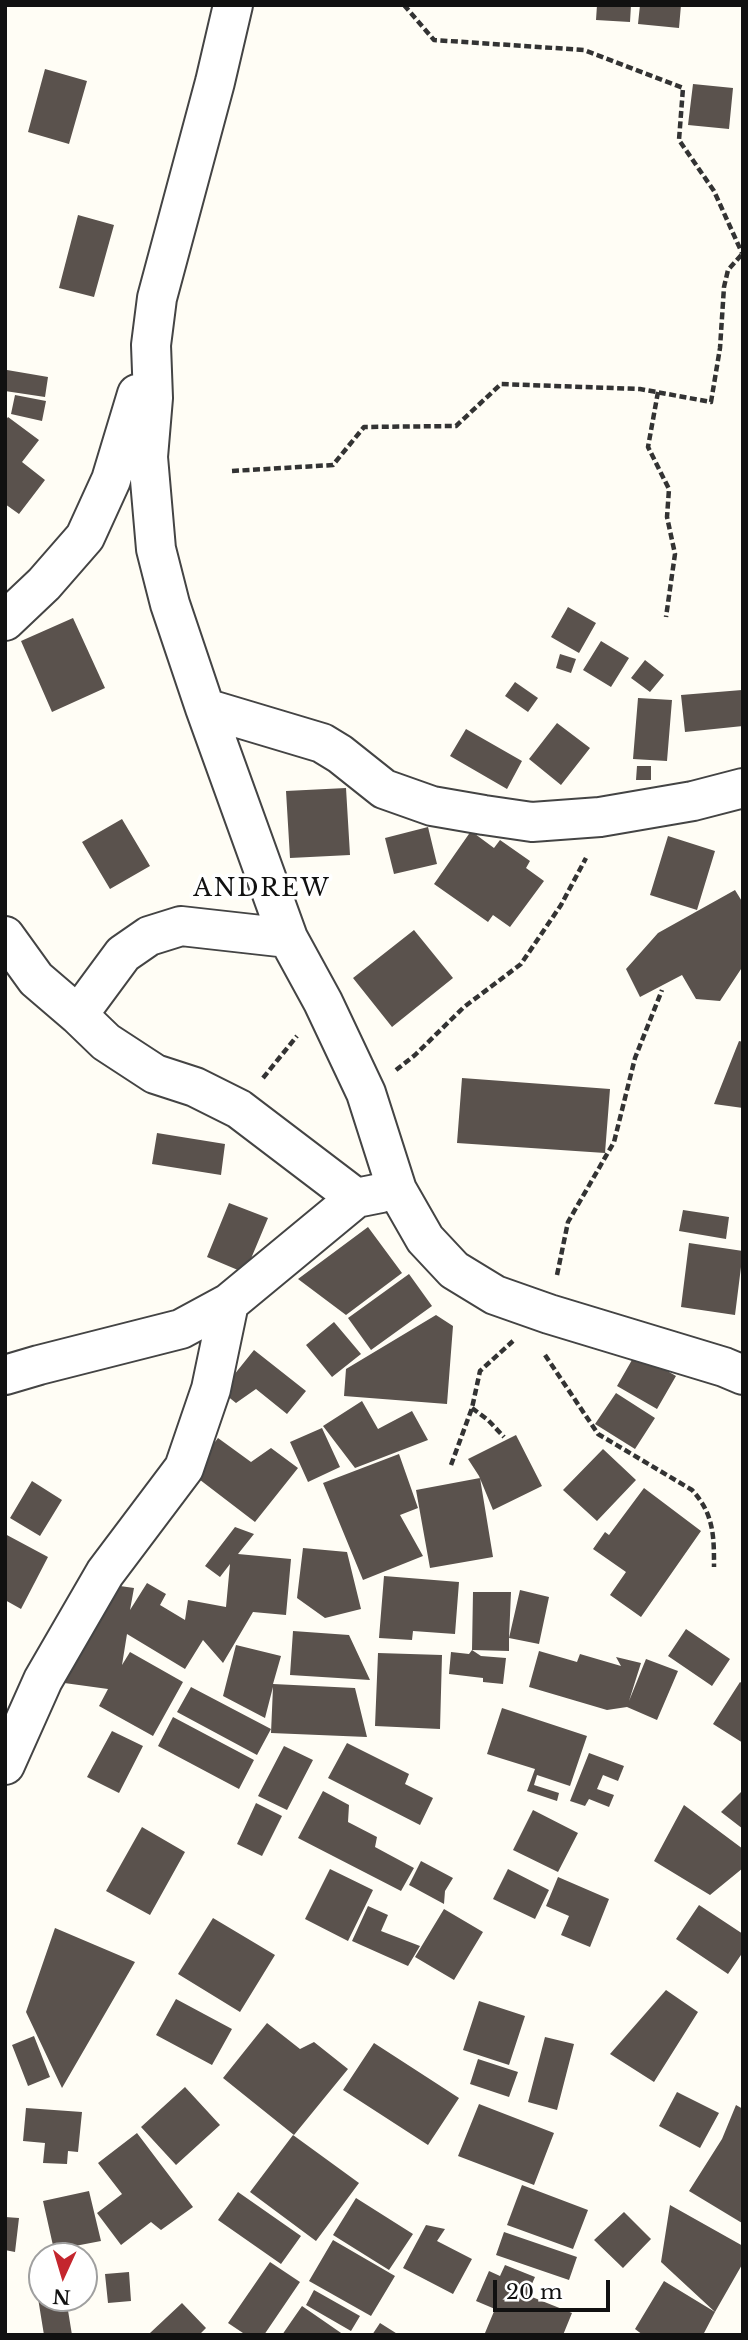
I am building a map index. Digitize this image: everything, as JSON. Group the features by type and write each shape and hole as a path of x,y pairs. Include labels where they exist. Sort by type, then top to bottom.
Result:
{"street":[{"path":"5,621 44,584 85,537 111,480 151,345 157,299 233,5"},
{"path":"151,345 153,398 148,457 156,549 170,604 289,938 366,1093 397,1190 425,1239 454,1270 537,1322 724,1367 743,1375"},
{"path":"205,708 322,743 384,789 432,806 531,822 600,817 692,801 743,788"},
{"path":"78,1015 123,954 149,936 181,926 289,938"},
{"path":"5,936 20,978 78,1015 106,1042 155,1074 195,1087 239,1109 356,1198"},
{"path":"5,1375 181,1329 229,1303 356,1198 397,1190"},
{"path":"5,1765 43,1680 105,1573 184,1468 211,1389 229,1303"}],"path":[{"path":"233,471 333,465 364,427 456,426 501,384 640,388 711,402 720,348 724,286 728,270 743,254 714,191 679,139 683,88 584,50 434,40 404,5"},
{"path":"658,392 648,447 669,489 667,517 675,554 666,617"},
{"path":"366,1093 415,1055 464,1007 521,964 574,881 588,854 600,817"},
{"path":"451,1465 471,1408 480,1371 537,1322 568,1222 614,1142 635,1058 662,990"},
{"path":"239,1109 323,1002"},
{"path":"537,1322 550,1361 598,1434 682,1483 704,1503 711,1520 714,1567"},
{"path":"471,1408 488,1420 504,1437"}],"building":[{"path":"597,5 631,5 630,22 596,20"},
{"path":"640,5 681,5 679,28 638,24"},
{"path":"45,69 87,81 69,144 28,132"},
{"path":"693,84 733,88 729,129 688,125"},
{"path":"78,215 114,225 94,297 59,288"},
{"path":"7,370 48,377 45,397 5,391"},
{"path":"15,395 46,401 42,421 11,414"},
{"path":"8,417 39,440 22,462 45,480 19,514 5,504 5,421"},
{"path":"568,607 596,623 579,653 551,637"},
{"path":"73,618 105,688 52,712 21,641"},
{"path":"601,641 629,658 611,687 583,670"},
{"path":"560,654 576,659 571,673 556,668"},
{"path":"645,660 664,675 650,692 631,678"},
{"path":"515,682 538,698 528,712 505,696"},
{"path":"742,690 743,726 685,732 681,695"},
{"path":"638,698 672,700 667,761 633,759"},
{"path":"557,723 590,748 561,785 529,759"},
{"path":"466,729 522,761 507,789 450,756"},
{"path":"637,766 651,766 651,780 636,780"},
{"path":"346,788 350,855 290,858 286,791"},
{"path":"122,819 150,866 110,889 82,842"},
{"path":"428,827 437,864 394,874 385,838"},
{"path":"471,831 494,848 500,840 530,861 526,868 544,881 510,927 493,915 488,922 434,884"},
{"path":"668,836 715,851 697,910 650,895"},
{"path":"735,890 743,903 743,966 720,1001 696,999 682,975 640,997 626,969 658,933"},
{"path":"414,930 453,978 392,1027 353,978"},
{"path":"739,1041 743,1042 743,1108 714,1104"},
{"path":"462,1078 610,1089 605,1153 457,1143"},
{"path":"157,1133 225,1144 221,1175 152,1164"},
{"path":"229,1203 268,1218 245,1273 207,1257"},
{"path":"683,1210 729,1217 726,1239 679,1231"},
{"path":"368,1227 402,1273 346,1315 298,1279"},
{"path":"689,1243 743,1251 735,1315 681,1307"},
{"path":"409,1274 432,1306 371,1350 348,1318"},
{"path":"436,1315 453,1326 447,1404 344,1396 346,1369"},
{"path":"334,1322 361,1354 332,1377 306,1345"},
{"path":"254,1350 306,1391 287,1414 256,1389 236,1403 221,1391"},
{"path":"636,1353 676,1376 657,1409 617,1386"},
{"path":"616,1393 655,1418 635,1449 595,1424"},
{"path":"362,1401 378,1429 412,1411 428,1440 355,1468 323,1426"},
{"path":"322,1428 340,1467 308,1482 290,1442"},
{"path":"516,1435 542,1486 493,1510 479,1476 468,1459"},
{"path":"218,1438 251,1462 271,1448 298,1468 255,1522 191,1473"},
{"path":"603,1449 636,1480 597,1521 563,1490"},
{"path":"399,1454 418,1508 400,1515 423,1556 363,1580 323,1483"},
{"path":"480,1478 493,1557 430,1568 416,1490"},
{"path":"32,1481 62,1500 40,1536 10,1518"},
{"path":"644,1488 701,1531 641,1617 610,1595 626,1572 593,1549 605,1532 609,1535"},
{"path":"235,1527 254,1534 238,1554 291,1559 286,1615 253,1612 223,1663 203,1640 185,1669 127,1634 122,1665 130,1652 183,1682 153,1736 99,1706 108,1689 57,1682 113,1585 134,1588 130,1610 147,1583 166,1594 160,1605 185,1620 188,1600 226,1607 230,1564 220,1577 205,1566"},
{"path":"5,1534 48,1557 21,1609 5,1600"},
{"path":"303,1548 347,1552 361,1609 325,1618 297,1598"},
{"path":"384,1576 459,1582 455,1634 413,1631 412,1640 379,1638"},
{"path":"520,1590 549,1597 539,1644 509,1638"},
{"path":"473,1592 511,1592 509,1651 472,1650"},
{"path":"686,1629 730,1659 712,1686 668,1656"},
{"path":"293,1631 349,1635 370,1680 290,1675"},
{"path":"236,1645 281,1656 273,1684 355,1688 367,1737 271,1733 273,1687 265,1718 223,1696"},
{"path":"472,1650 481,1656 506,1658 503,1684 483,1682 483,1678 449,1674 451,1652 469,1654"},
{"path":"539,1651 577,1662 580,1654 621,1666 616,1657 641,1663 629,1701 646,1659 678,1671 657,1720 627,1707 607,1710 529,1687"},
{"path":"378,1653 442,1655 440,1729 375,1726"},
{"path":"740,1682 743,1684 743,1743 713,1724"},
{"path":"191,1687 271,1729 257,1755 177,1712"},
{"path":"502,1708 587,1736 570,1786 537,1775 534,1785 559,1793 557,1801 527,1791 535,1769 487,1754"},
{"path":"173,1717 254,1760 239,1789 158,1746"},
{"path":"112,1731 143,1746 119,1793 87,1777"},
{"path":"347,1743 409,1774 405,1784 433,1798 420,1825 328,1778"},
{"path":"284,1746 313,1760 287,1810 258,1796"},
{"path":"589,1753 624,1766 618,1781 603,1775 597,1789 614,1795 609,1807 589,1799 585,1806 570,1801"},
{"path":"743,1790 743,1829 721,1812"},
{"path":"323,1791 349,1805 348,1822 377,1837 375,1847 414,1868 401,1891 298,1838"},
{"path":"256,1803 282,1816 262,1856 237,1844"},
{"path":"684,1805 743,1849 743,1868 710,1895 654,1861"},
{"path":"533,1810 578,1833 558,1872 513,1850"},
{"path":"142,1827 185,1852 150,1915 106,1891"},
{"path":"421,1861 453,1878 445,1891 444,1904 409,1885"},
{"path":"330,1869 373,1890 348,1941 305,1919"},
{"path":"508,1869 549,1890 535,1919 493,1899"},
{"path":"558,1877 609,1899 590,1947 561,1935 569,1916 546,1906"},
{"path":"699,1905 743,1934 743,1952 728,1974 676,1939"},
{"path":"368,1906 388,1915 381,1931 420,1946 408,1966 352,1941"},
{"path":"444,1909 483,1932 454,1980 415,1957"},
{"path":"213,1918 275,1955 240,2012 178,1974"},
{"path":"55,1928 135,1962 62,2088 26,2012"},
{"path":"666,1990 698,2012 654,2082 610,2054"},
{"path":"176,1999 232,2029 212,2065 156,2035"},
{"path":"479,2001 525,2016 509,2065 463,2050"},
{"path":"267,2023 300,2049 314,2042 348,2069 294,2135 223,2078"},
{"path":"34,2036 50,2077 28,2086 12,2045"},
{"path":"545,2037 574,2044 557,2110 528,2102"},
{"path":"374,2043 459,2098 428,2145 343,2090"},
{"path":"478,2059 518,2072 509,2097 470,2084"},
{"path":"185,2087 220,2125 176,2165 141,2127"},
{"path":"677,2092 719,2113 700,2148 659,2126"},
{"path":"479,2104 554,2133 534,2185 458,2156"},
{"path":"736,2105 743,2109 742,2223 689,2191 722,2139"},
{"path":"26,2108 82,2112 78,2152 68,2151 67,2164 43,2163 45,2143 23,2141"},
{"path":"137,2133 193,2207 161,2230 151,2222 121,2245 97,2213 122,2194 98,2163"},
{"path":"293,2135 359,2183 316,2241 250,2192"},
{"path":"522,2185 588,2210 573,2249 507,2225"},
{"path":"89,2191 101,2241 52,2242 43,2201"},
{"path":"238,2192 301,2236 281,2264 218,2220"},
{"path":"356,2198 413,2234 389,2270 333,2235"},
{"path":"670,2205 743,2246 743,2263 715,2312 661,2262"},
{"path":"624,2212 651,2239 623,2268 594,2240"},
{"path":"5,2217 19,2218 15,2252 5,2250"},
{"path":"426,2225 445,2229 437,2241 472,2259 453,2294 403,2268"},
{"path":"504,2232 577,2257 569,2280 496,2255"},
{"path":"333,2240 395,2276 371,2316 309,2281"},
{"path":"270,2262 300,2282 264,2335 246,2335 228,2323"},
{"path":"505,2265 535,2277 527,2295 572,2313 563,2335 485,2333 495,2309 476,2301 489,2271 500,2276"},
{"path":"129,2272 131,2301 108,2303 105,2274"},
{"path":"664,2281 715,2312 703,2335 643,2335 635,2329"},
{"path":"314,2290 360,2316 351,2331 306,2305"},
{"path":"182,2303 206,2328 199,2335 150,2333"},
{"path":"302,2306 344,2335 282,2335"},
{"path":"40,2312 68,2312 72,2335 44,2335"},
{"path":"380,2323 399,2335 372,2335"}],"district":[{"name":"ANDREW","path":"262,889"}]}
